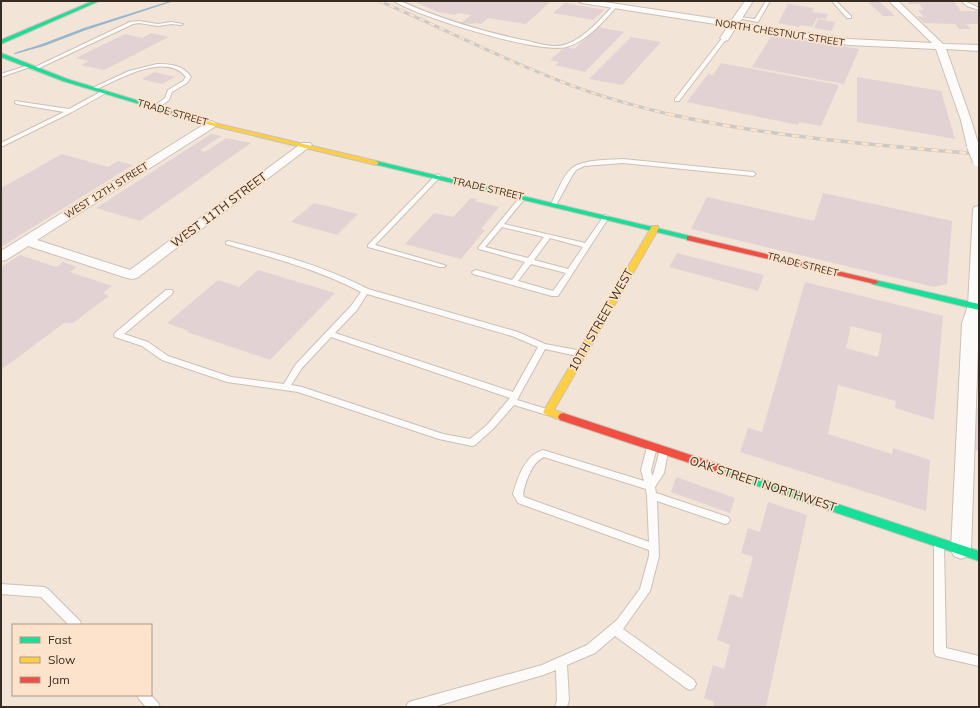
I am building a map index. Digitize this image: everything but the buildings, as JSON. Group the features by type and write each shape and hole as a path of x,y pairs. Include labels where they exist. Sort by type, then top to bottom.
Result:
{"street":[{"path":"1,42 97,1"},
{"name":"NORTH CHESTNUT STREET","path":"582,1 736,22 849,42 979,48"},
{"path":"725,38 749,1"},
{"path":"893,1 940,46 979,161"},
{"name":"TRADE STREET","path":"1,55 30,68 93,89 212,124 438,176 977,306"},
{"name":"WEST 12TH STREET","path":"1,257 212,124"},
{"name":"WEST 11TH STREET","path":"26,241 132,275 306,145"},
{"path":"961,550 970,322 977,306 979,210"},
{"name":"10TH STREET WEST","path":"548,412 655,228"},
{"name":"OAK STREET NORTHWEST","path":"548,412 979,556"}],"lane":[{"path":"396,1 474,31 556,48 578,41 616,6"},
{"path":"736,22 756,21 768,1"},
{"path":"834,1 850,17"},
{"path":"963,1 968,5 979,9"},
{"path":"2,76 30,68 132,23 139,22 158,25 171,23 181,24"},
{"path":"677,100 725,38"},
{"path":"93,89 135,70 146,67 166,66 177,68 186,72 189,77 185,82 170,91 167,99 156,108"},
{"path":"1,145 70,111 76,106 104,92"},
{"path":"18,102 70,111"},
{"path":"554,204 569,175 574,169 583,164 623,161 753,174"},
{"path":"438,176 370,246 442,266"},
{"path":"523,197 480,248 570,272"},
{"path":"476,272 555,294 606,217"},
{"path":"500,225 587,246"},
{"path":"514,282 548,236"},
{"path":"228,243 299,263 348,281 365,291 515,334 543,346 582,354"},
{"path":"286,387 299,366 354,308 365,291"},
{"path":"169,292 118,335 145,344 166,358 230,380 299,389 442,437 472,443 490,427 513,399 543,346"},
{"path":"330,334 548,412"},
{"path":"412,707 543,670 591,649 621,624 645,591 654,556 651,491 646,470 652,447"},
{"path":"651,491 659,473 663,451"},
{"path":"654,548 521,500 518,494 522,478 535,457 543,453 651,491 725,520"},
{"path":"939,542 940,652 979,661"},
{"path":"1,590 44,592 75,624"},
{"path":"614,630 690,684"},
{"path":"560,707 563,700 561,662"},
{"path":"144,696 154,707"}],"waterway":[{"path":"15,53 173,1"}],"railway":[{"path":"379,1 548,77 610,98 669,114"},
{"path":"669,114 745,129 823,139 979,154"}],"traffic: fast":[{"path":"1,42 97,1"},
{"path":"1,55 65,80 175,113"},
{"path":"376,163 690,238"},
{"path":"875,282 979,307"},
{"path":"717,468 979,556"}],"traffic: slow":[{"path":"175,113 212,124 376,163"},
{"path":"563,417 548,412 655,228"}],"traffic: jam":[{"path":"690,238 875,282"},
{"path":"563,417 717,468"}]}
